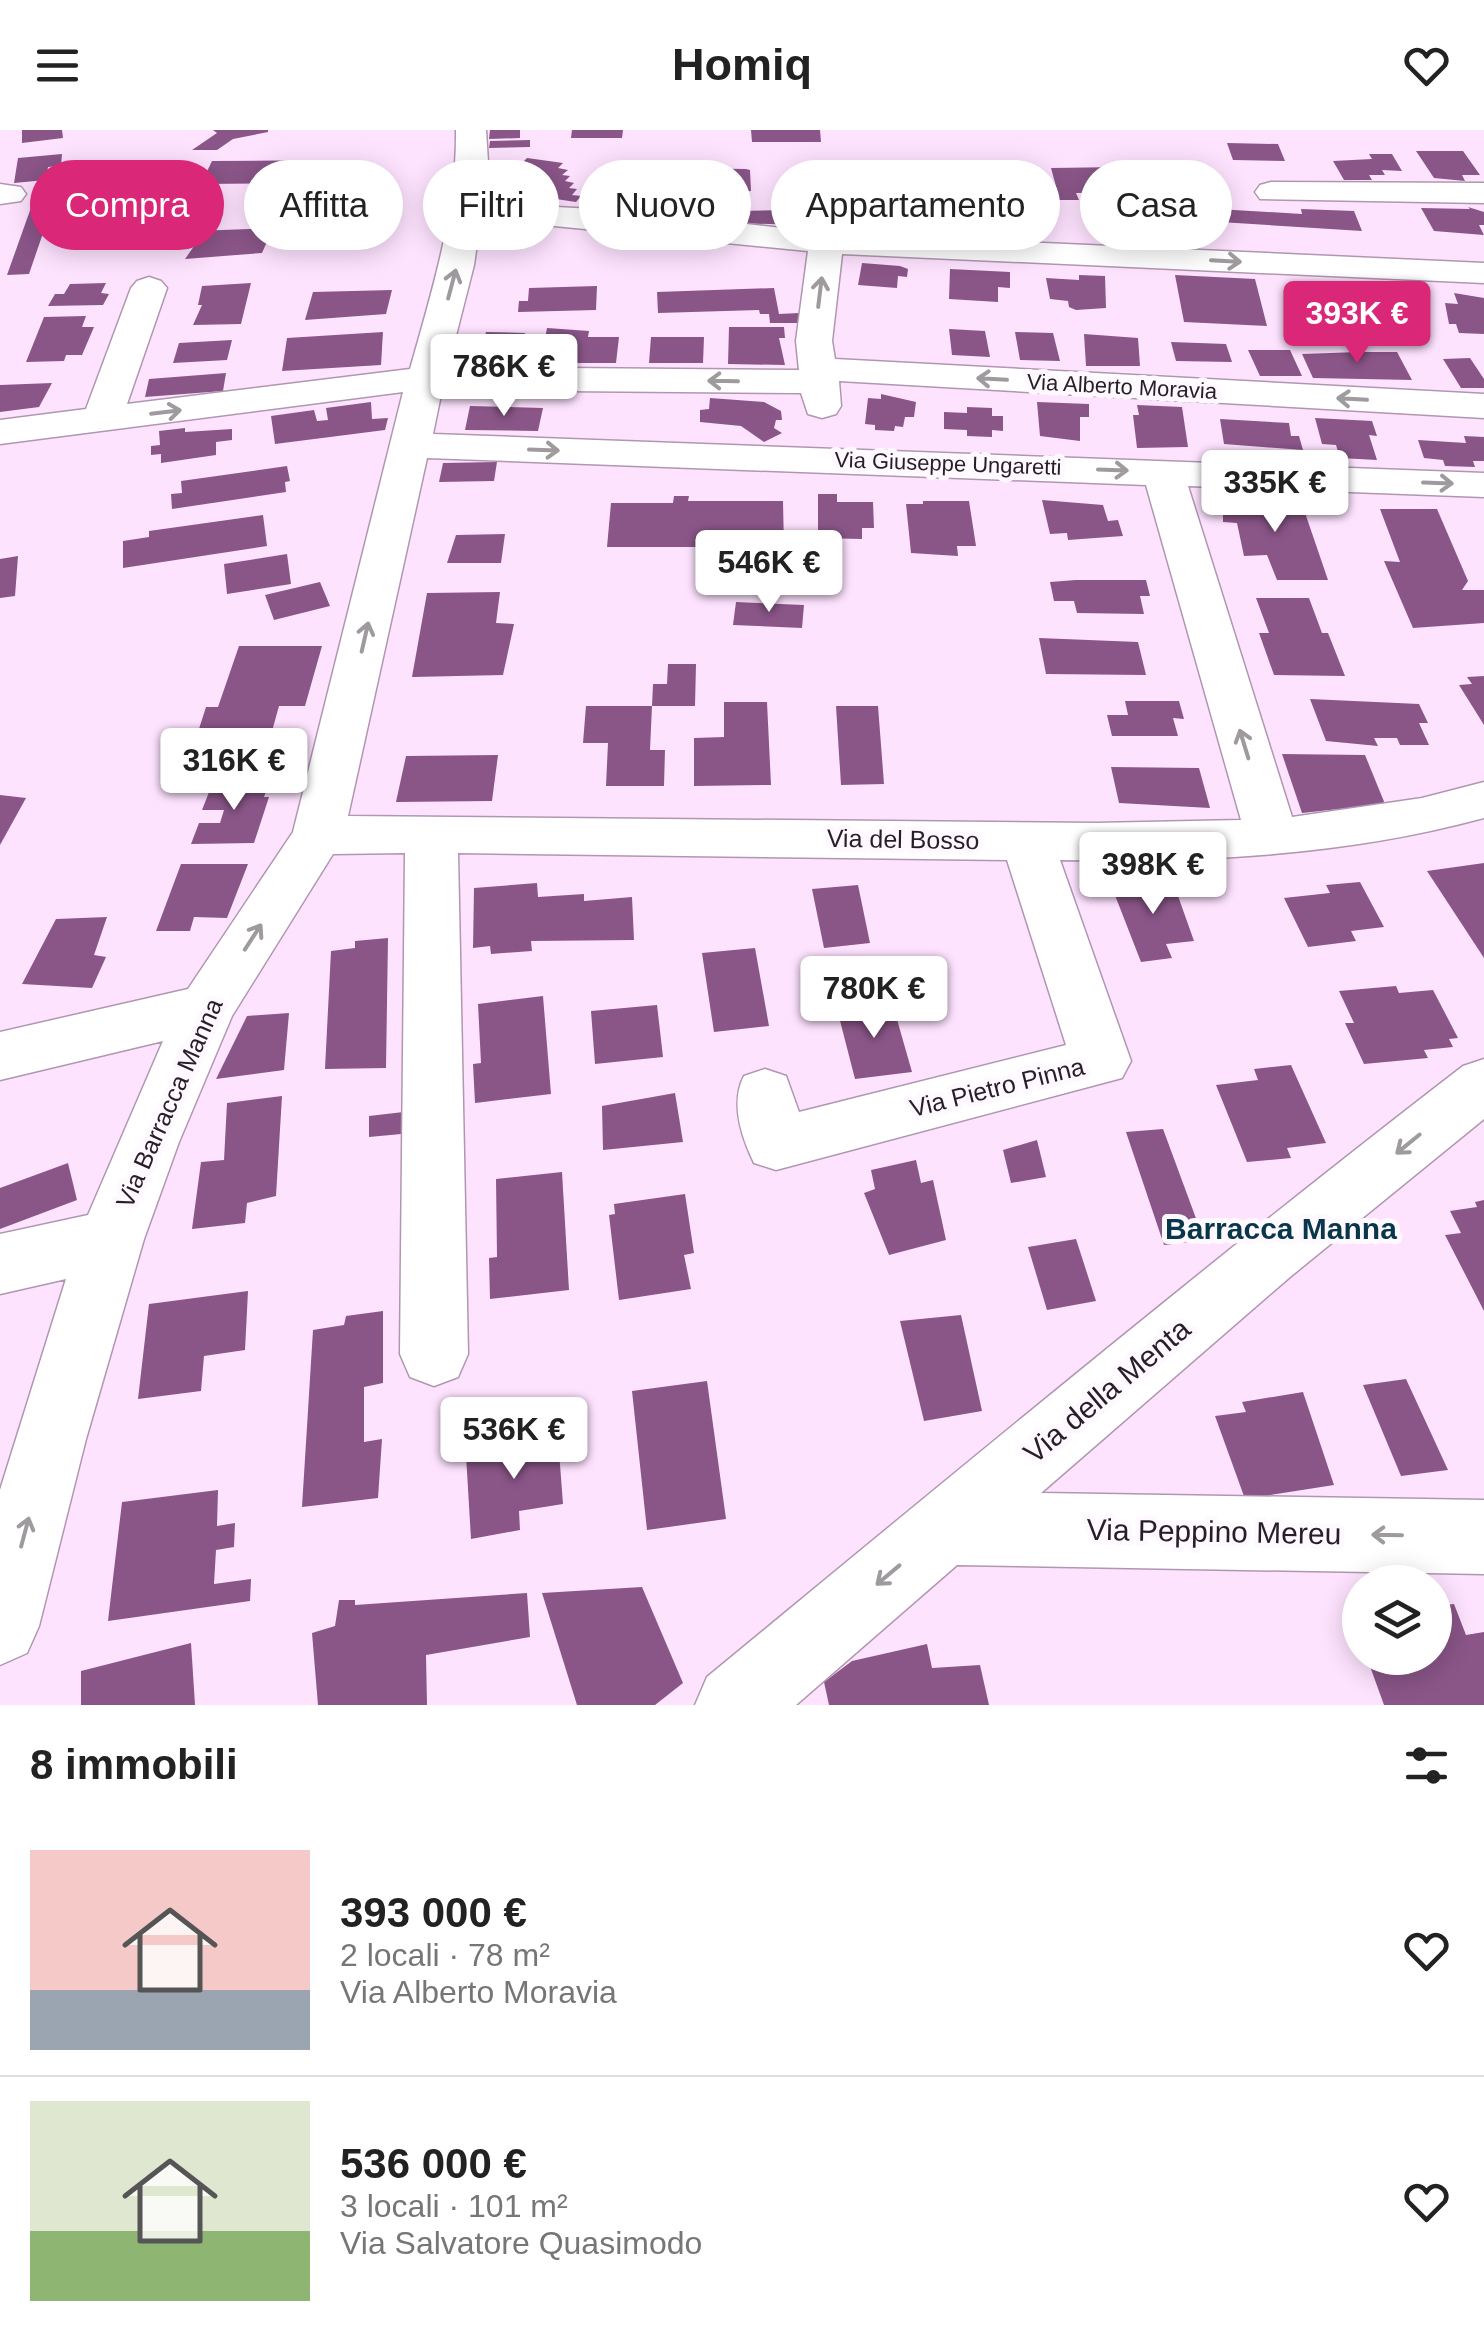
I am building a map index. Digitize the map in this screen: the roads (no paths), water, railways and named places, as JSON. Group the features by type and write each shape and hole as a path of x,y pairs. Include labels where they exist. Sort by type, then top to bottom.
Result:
{"street":[{"name":"Via Barracca Manna","path":"471,130 472,160"},
{"path":"1271,192 1484,193"},
{"path":"559,215 771,237"},
{"name":"Via Barracca Manna","path":"0,1626 50,1438 111,1239 148,1142 207,1008 318,835 459,250"},
{"path":"825,250 814,342 825,458"},
{"path":"980,250 1484,273"},
{"path":"102,420 149,288"},
{"name":"Via Alberto Moravia","path":"0,432 426,378 820,376 1484,406"},
{"name":"Via Giuseppe Ungaretti","path":"411,446 825,458 1484,485"},
{"path":"1163,472 1272,837"},
{"name":"Via del Bosso","path":"318,835 1028,840 1272,837 1393,823 1484,800"},
{"path":"432,834 434,1354"},
{"name":"Via Pietro Pinna","path":"765,1094 776,1144 1101,1061 1028,840"},
{"path":"0,1056 207,1008"},
{"name":"Via della Menta","path":"735,1705 1267,1256 1484,1084"},
{"path":"0,1264 111,1239"},
{"name":"Via Peppino Mereu","path":"944,1528 1484,1536"}],"district":[{"name":"Barracca Manna","path":"1281,1229"}]}
